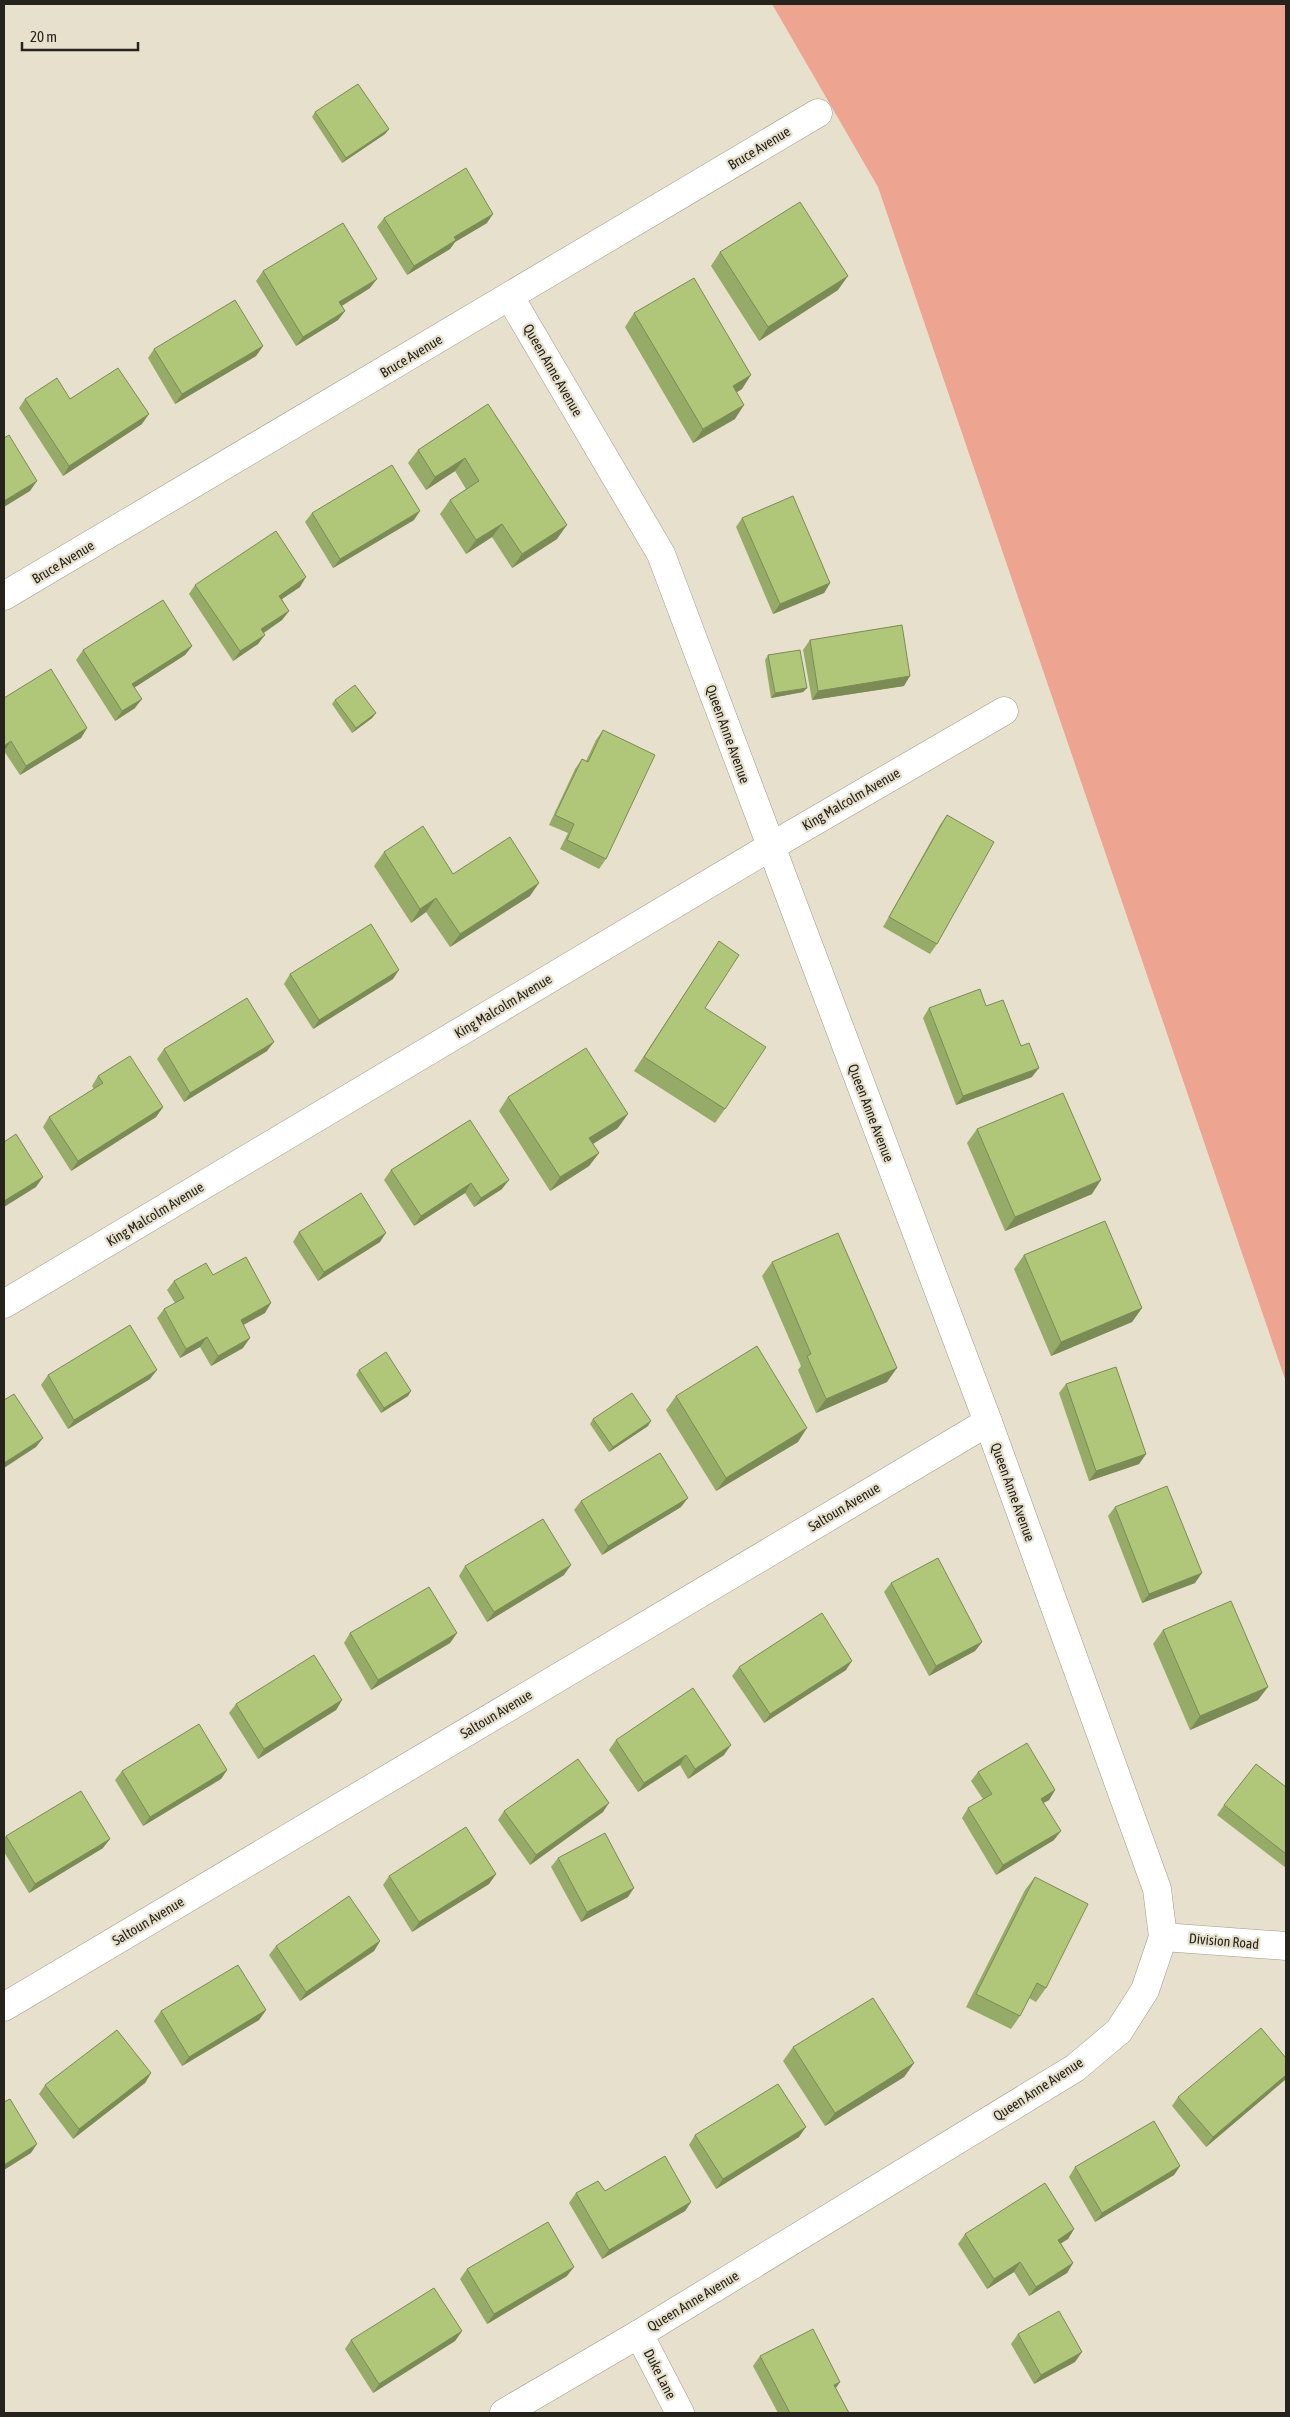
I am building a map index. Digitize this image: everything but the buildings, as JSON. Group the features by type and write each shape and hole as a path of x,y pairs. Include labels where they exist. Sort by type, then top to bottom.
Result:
{"street":[{"name":"Bruce Avenue","path":"4,596 510,298 818,113"},
{"name":"Queen Anne Avenue","path":"504,2413 640,2334 1075,2068 1119,2031 1145,1990 1163,1936 1157,1889 988,1422 661,554 510,298"},
{"name":"King Malcolm Avenue","path":"4,1304 770,847 1004,711"},
{"name":"Saltoun Avenue","path":"4,2007 988,1422"},
{"name":"Division Road","path":"1163,1936 1286,1946"},
{"name":"Duke Lane","path":"640,2334 680,2413"}],"shaded area":[{"path":"772,4 1286,4 1286,1382 878,187"}]}
